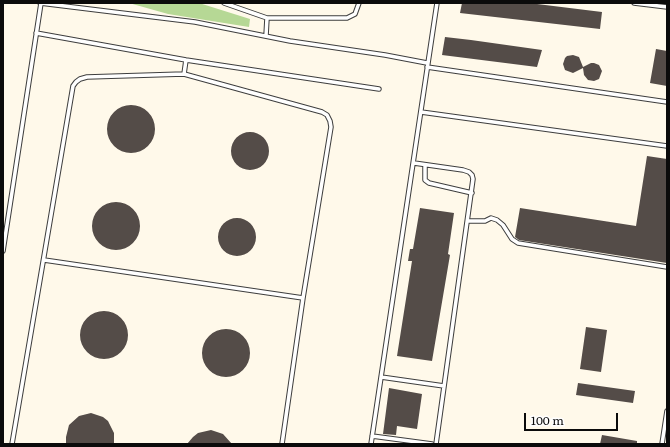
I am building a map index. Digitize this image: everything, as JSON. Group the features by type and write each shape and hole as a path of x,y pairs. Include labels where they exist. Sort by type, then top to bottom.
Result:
{"lane":[{"path":"3,251 40,3 194,22 266,36 419,61 427,65 667,102"},
{"path":"224,3 267,18 347,18 355,14 359,3"},
{"path":"371,444 422,112 427,65 437,3"},
{"path":"634,3 667,7"},
{"path":"266,36 267,18"},
{"path":"36,33 186,60 379,89"},
{"path":"184,74 186,60"},
{"path":"12,444 73,86 76,82 87,77 184,74 322,112 327,115 330,120 331,127 303,298 282,444"},
{"path":"422,112 667,146"},
{"path":"414,163 463,170 469,172 473,179 436,444"},
{"path":"425,165 425,180 429,183 472,193"},
{"path":"468,221 486,221 491,218 497,220 503,225 512,239 518,243 667,267"},
{"path":"44,260 303,298"},
{"path":"381,377 444,386"},
{"path":"662,444 667,411"},
{"path":"372,436 432,444"}],"green space":[{"path":"129,3 199,3 250,19 249,27 168,14"}],"building":[{"path":"462,3 529,3 602,12 600,29 460,13"},
{"path":"445,37 542,50 537,67 442,55"},
{"path":"656,49 667,51 667,86 650,83"},
{"path":"573,55 579,57 583,67 591,63 599,65 602,71 599,79 594,81 588,80 584,75 583,68 573,73 565,70 563,64 565,58"},
{"path":"126,105 136,105 145,109 151,115 154,120 154,138 145,149 136,153 126,153 117,149 111,143 107,134 107,124 111,115 117,109"},
{"path":"250,132 260,135 266,141 269,151 266,161 260,167 250,170 240,167 234,161 231,151 234,141 240,135"},
{"path":"647,156 667,159 667,263 519,240 515,237 520,208 636,226"},
{"path":"111,202 121,202 130,206 136,212 139,217 139,235 130,246 121,250 111,250 102,246 96,240 92,231 92,221 96,212 102,206"},
{"path":"420,208 454,213 448,254 450,255 432,361 397,356 412,261 408,261 410,249 413,249"},
{"path":"237,218 247,221 253,227 256,237 253,247 247,253 237,256 227,253 221,247 218,237 221,227 227,221"},
{"path":"99,311 109,311 118,315 124,321 127,326 127,344 118,355 109,359 99,359 90,355 84,349 80,340 80,330 84,321 90,315"},
{"path":"586,327 607,330 601,372 580,369"},
{"path":"221,329 231,329 240,333 246,339 250,348 250,358 246,367 240,373 231,377 221,377 212,373 206,367 202,358 202,348 206,339 212,333"},
{"path":"578,383 635,391 633,403 576,395"},
{"path":"389,388 422,394 417,429 397,426 396,435 383,434"},
{"path":"91,413 103,417 108,421 114,433 114,444 66,444 69,425 79,416"},
{"path":"211,430 223,434 232,444 187,444 198,433"},
{"path":"602,435 637,441 637,444 600,444"}]}
